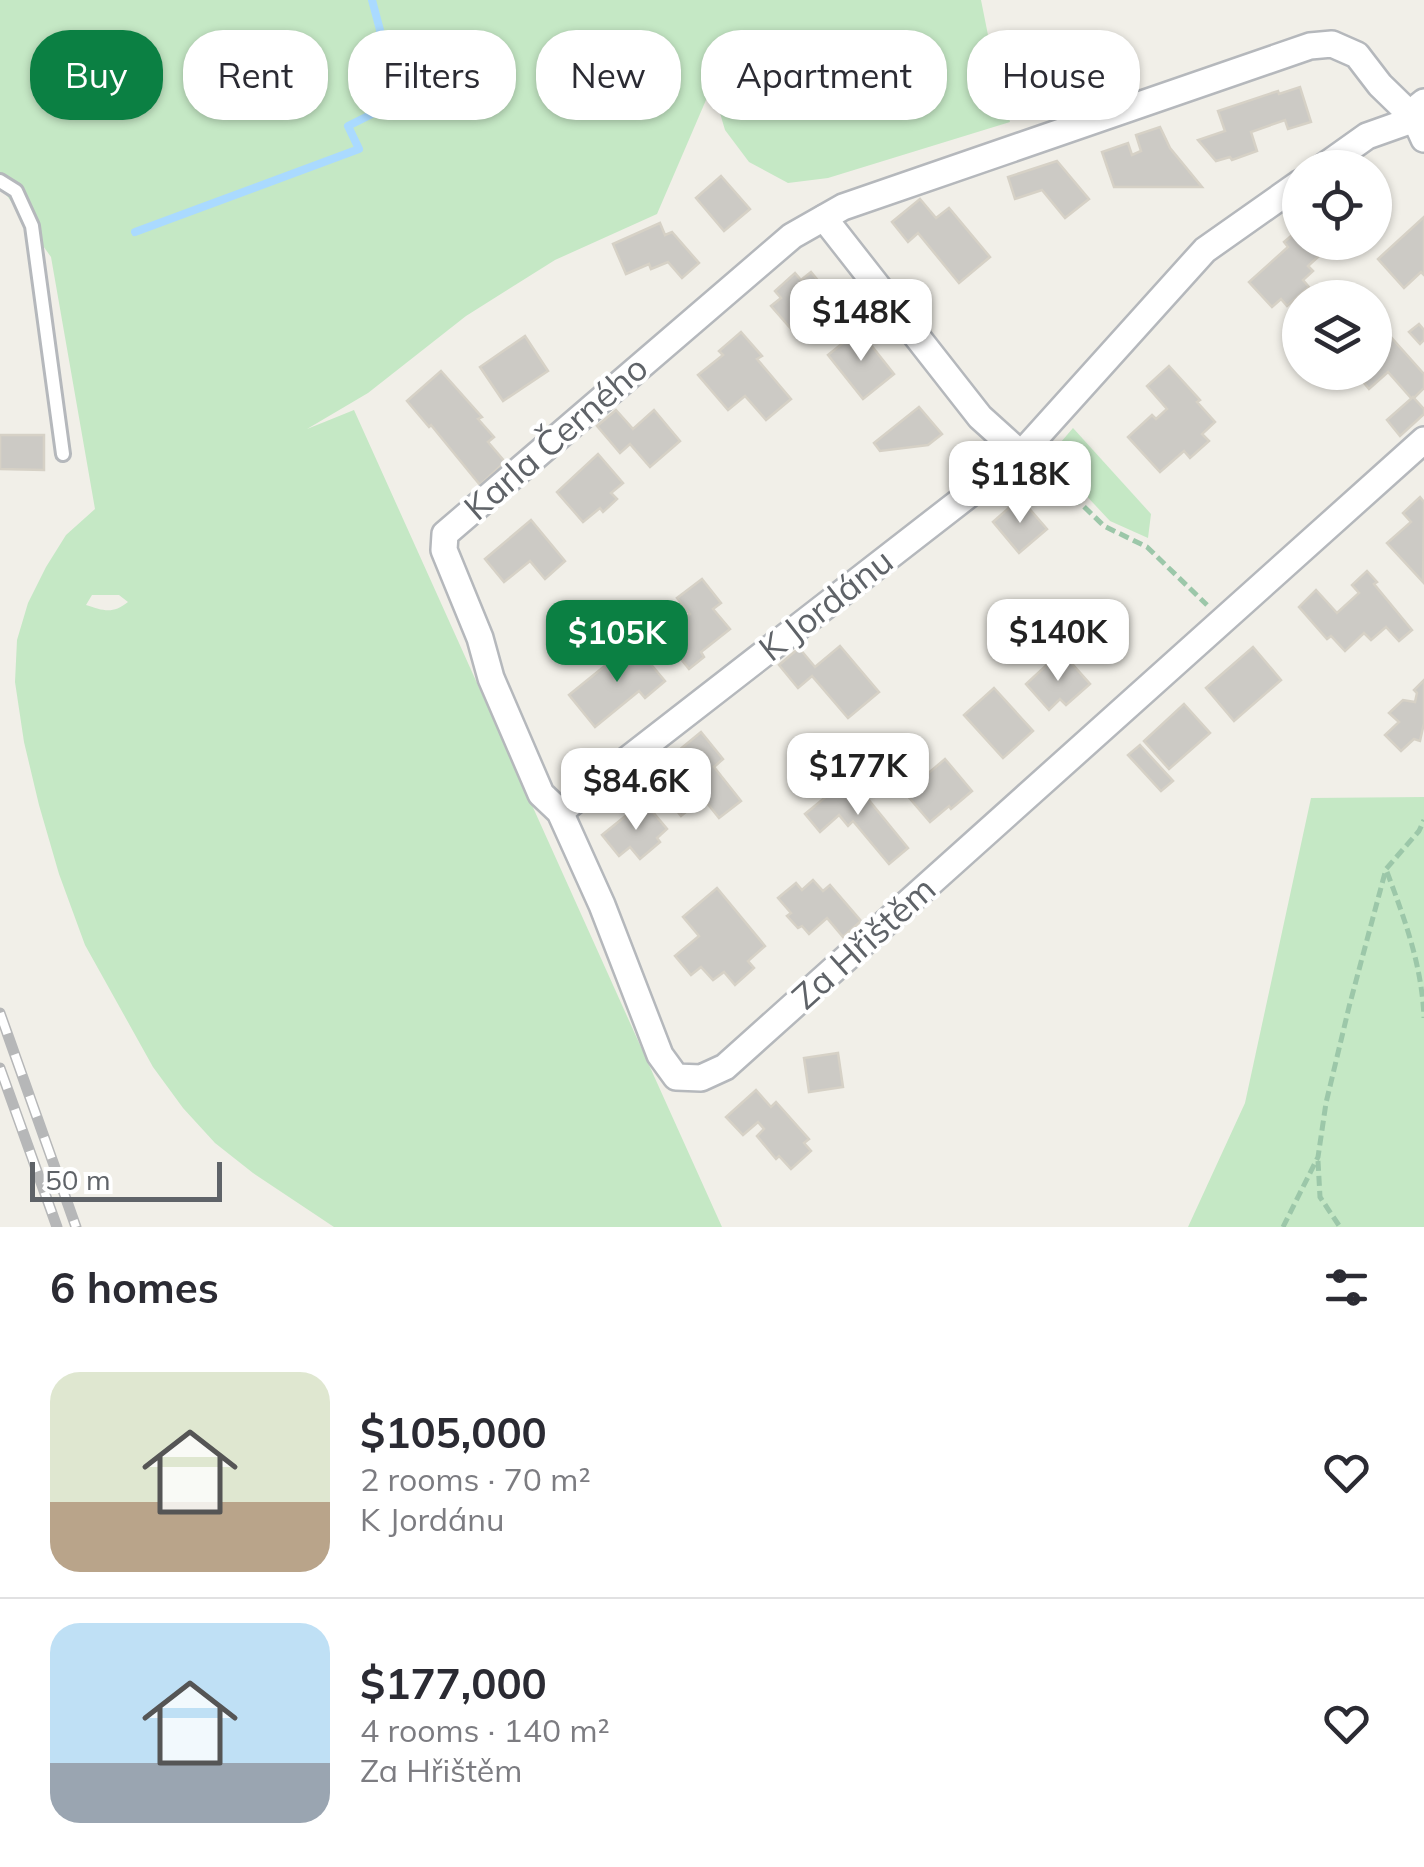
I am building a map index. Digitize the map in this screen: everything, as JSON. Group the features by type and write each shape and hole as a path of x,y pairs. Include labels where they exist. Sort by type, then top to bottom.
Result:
{"street":[{"name":"Karla Černého","path":"701,1078 676,1077 660,1055 602,904 560,812 540,794 491,678 480,638 444,550 445,534 792,236 842,207 1310,46 1332,44 1356,56 1380,85 1421,120"},
{"path":"1347,150 1367,136 1421,120"},
{"name":"K Jordánu","path":"560,812 1021,454 1205,250 1282,197"},
{"path":"824,218 980,417 1021,454"},
{"name":"Za Hřištěm","path":"701,1078 725,1067 1424,440"}],"lane":[{"path":"0,181 16,191 32,226 63,454"}],"path":[{"path":"1021,454 1046,468 1104,526 1147,546 1223,621"},
{"path":"1340,1227 1320,1197 1318,1157 1326,1103 1386,869 1424,820"},
{"path":"1386,869 1411,934 1423,988 1424,1018"},
{"path":"1283,1227 1318,1157"}],"green space":[{"path":"0,0 981,0 987,30 967,30 967,120 1010,122 828,178 788,183 749,162 722,120 947,120 947,30 701,30 701,112 657,214 555,260 466,316 368,393 307,429 354,410 722,1227 334,1227 215,1143 153,1067 85,945 59,874 24,742 15,682 17,640 28,603 66,535 95,509 51,257 0,186","holes":["92,595 119,595 128,602 113,610 86,605"]},
{"path":"1073,428 1151,514 1148,538 1110,521 1049,456"},
{"path":"1424,797 1424,1227 1188,1227 1245,1103 1311,798"}],"building":[{"path":"1300,87 1311,122 1288,129 1285,120 1251,132 1257,151 1216,161 1198,140 1225,131 1218,111"},
{"path":"1160,127 1170,148 1202,187 1114,187 1102,152 1128,143 1132,155 1141,151 1136,135"},
{"path":"1057,161 1089,199 1065,218 1042,190 1015,199 1008,177"},
{"path":"721,176 750,209 724,231 696,198"},
{"path":"920,199 936,218 949,208 990,257 959,283 918,233 908,242 892,222"},
{"path":"1424,217 1424,275 1421,272 1404,288 1379,260 1392,260 1392,246"},
{"path":"660,223 665,235 672,232 699,263 682,278 668,262 651,269 649,264 626,274 613,244"},
{"path":"1282,252 1282,260 1315,260 1308,266 1313,271 1303,280 1282,280 1282,300 1272,307 1249,282"},
{"path":"811,272 831,296 822,304 825,308 804,326 801,322 792,330 771,306 781,298 775,291 795,273 801,280"},
{"path":"1419,324 1424,330 1420,344 1409,332"},
{"path":"859,330 894,374 863,399 828,355"},
{"path":"741,332 762,356 757,359 791,399 766,420 745,396 728,410 698,375 723,355 719,351"},
{"path":"525,336 548,371 503,401 480,367"},
{"path":"1392,338 1424,374 1424,388 1411,398 1392,377"},
{"path":"1169,366 1215,422 1202,434 1209,441 1190,458 1184,451 1160,472 1128,437 1152,415 1156,419 1167,409 1147,386"},
{"path":"441,371 482,417 478,419 494,437 488,442 505,462 480,485 407,401"},
{"path":"1413,397 1424,414 1400,436 1387,420"},
{"path":"919,407 942,434 928,445 880,451 874,443"},
{"path":"616,410 633,429 654,410 680,441 650,467 630,444 620,453 597,426"},
{"path":"0,435 44,435 44,470 0,469"},
{"path":"598,454 623,483 611,493 617,499 583,522 557,492"},
{"path":"1420,497 1424,502 1423,582 1387,543 1411,522 1403,513"},
{"path":"1020,498 1047,529 1019,553 993,522"},
{"path":"531,520 565,561 545,579 530,561 504,582 485,559"},
{"path":"1367,571 1412,630 1399,641 1386,627 1371,640 1364,633 1345,651 1331,636 1327,639 1299,607 1316,590 1337,613 1359,593 1352,585"},
{"path":"702,579 721,603 713,609 730,629 701,652 704,657 689,669 669,644 683,633 677,625 690,614 677,598"},
{"path":"633,643 665,681 645,698 639,691 595,727 569,695"},
{"path":"840,646 879,692 848,718 812,676 798,688 779,665 799,648 815,667"},
{"path":"1253,647 1281,680 1234,721 1206,688"},
{"path":"1067,658 1090,684 1066,705 1060,699 1049,710 1026,684 1051,661 1057,667"},
{"path":"1424,680 1420,741 1414,739 1401,751 1385,735 1399,722 1389,713 1403,700 1415,702 1414,690"},
{"path":"994,688 1033,731 1003,758 964,715"},
{"path":"1184,704 1210,733 1169,769 1144,741"},
{"path":"701,732 723,759 714,767 741,801 719,818 703,798 681,816 657,786 687,762 678,751"},
{"path":"1140,745 1173,781 1161,791 1128,755"},
{"path":"945,759 972,791 930,822 905,793"},
{"path":"850,777 908,848 889,864 853,821 848,826 839,815 820,832 805,814"},
{"path":"647,805 667,829 657,838 660,842 640,859 630,847 619,856 602,835 633,810 637,814"},
{"path":"813,880 823,891 830,885 861,921 843,937 827,918 809,934 787,916 791,913 778,898 796,883 802,890"},
{"path":"717,888 765,946 748,961 754,968 735,985 724,972 713,980 701,967 691,975 675,956 699,936 683,917"},
{"path":"838,1053 843,1087 809,1092 804,1058"},
{"path":"756,1090 771,1107 776,1102 809,1139 804,1143 811,1151 791,1169 779,1156 776,1159 757,1136 764,1129 758,1122 743,1135 726,1117"}],"waterway":[{"path":"135,232 359,149 348,126 380,110 380,30 372,0"}],"railway":[{"path":"0,1013 76,1227"},
{"path":"0,1068 57,1227"}]}
